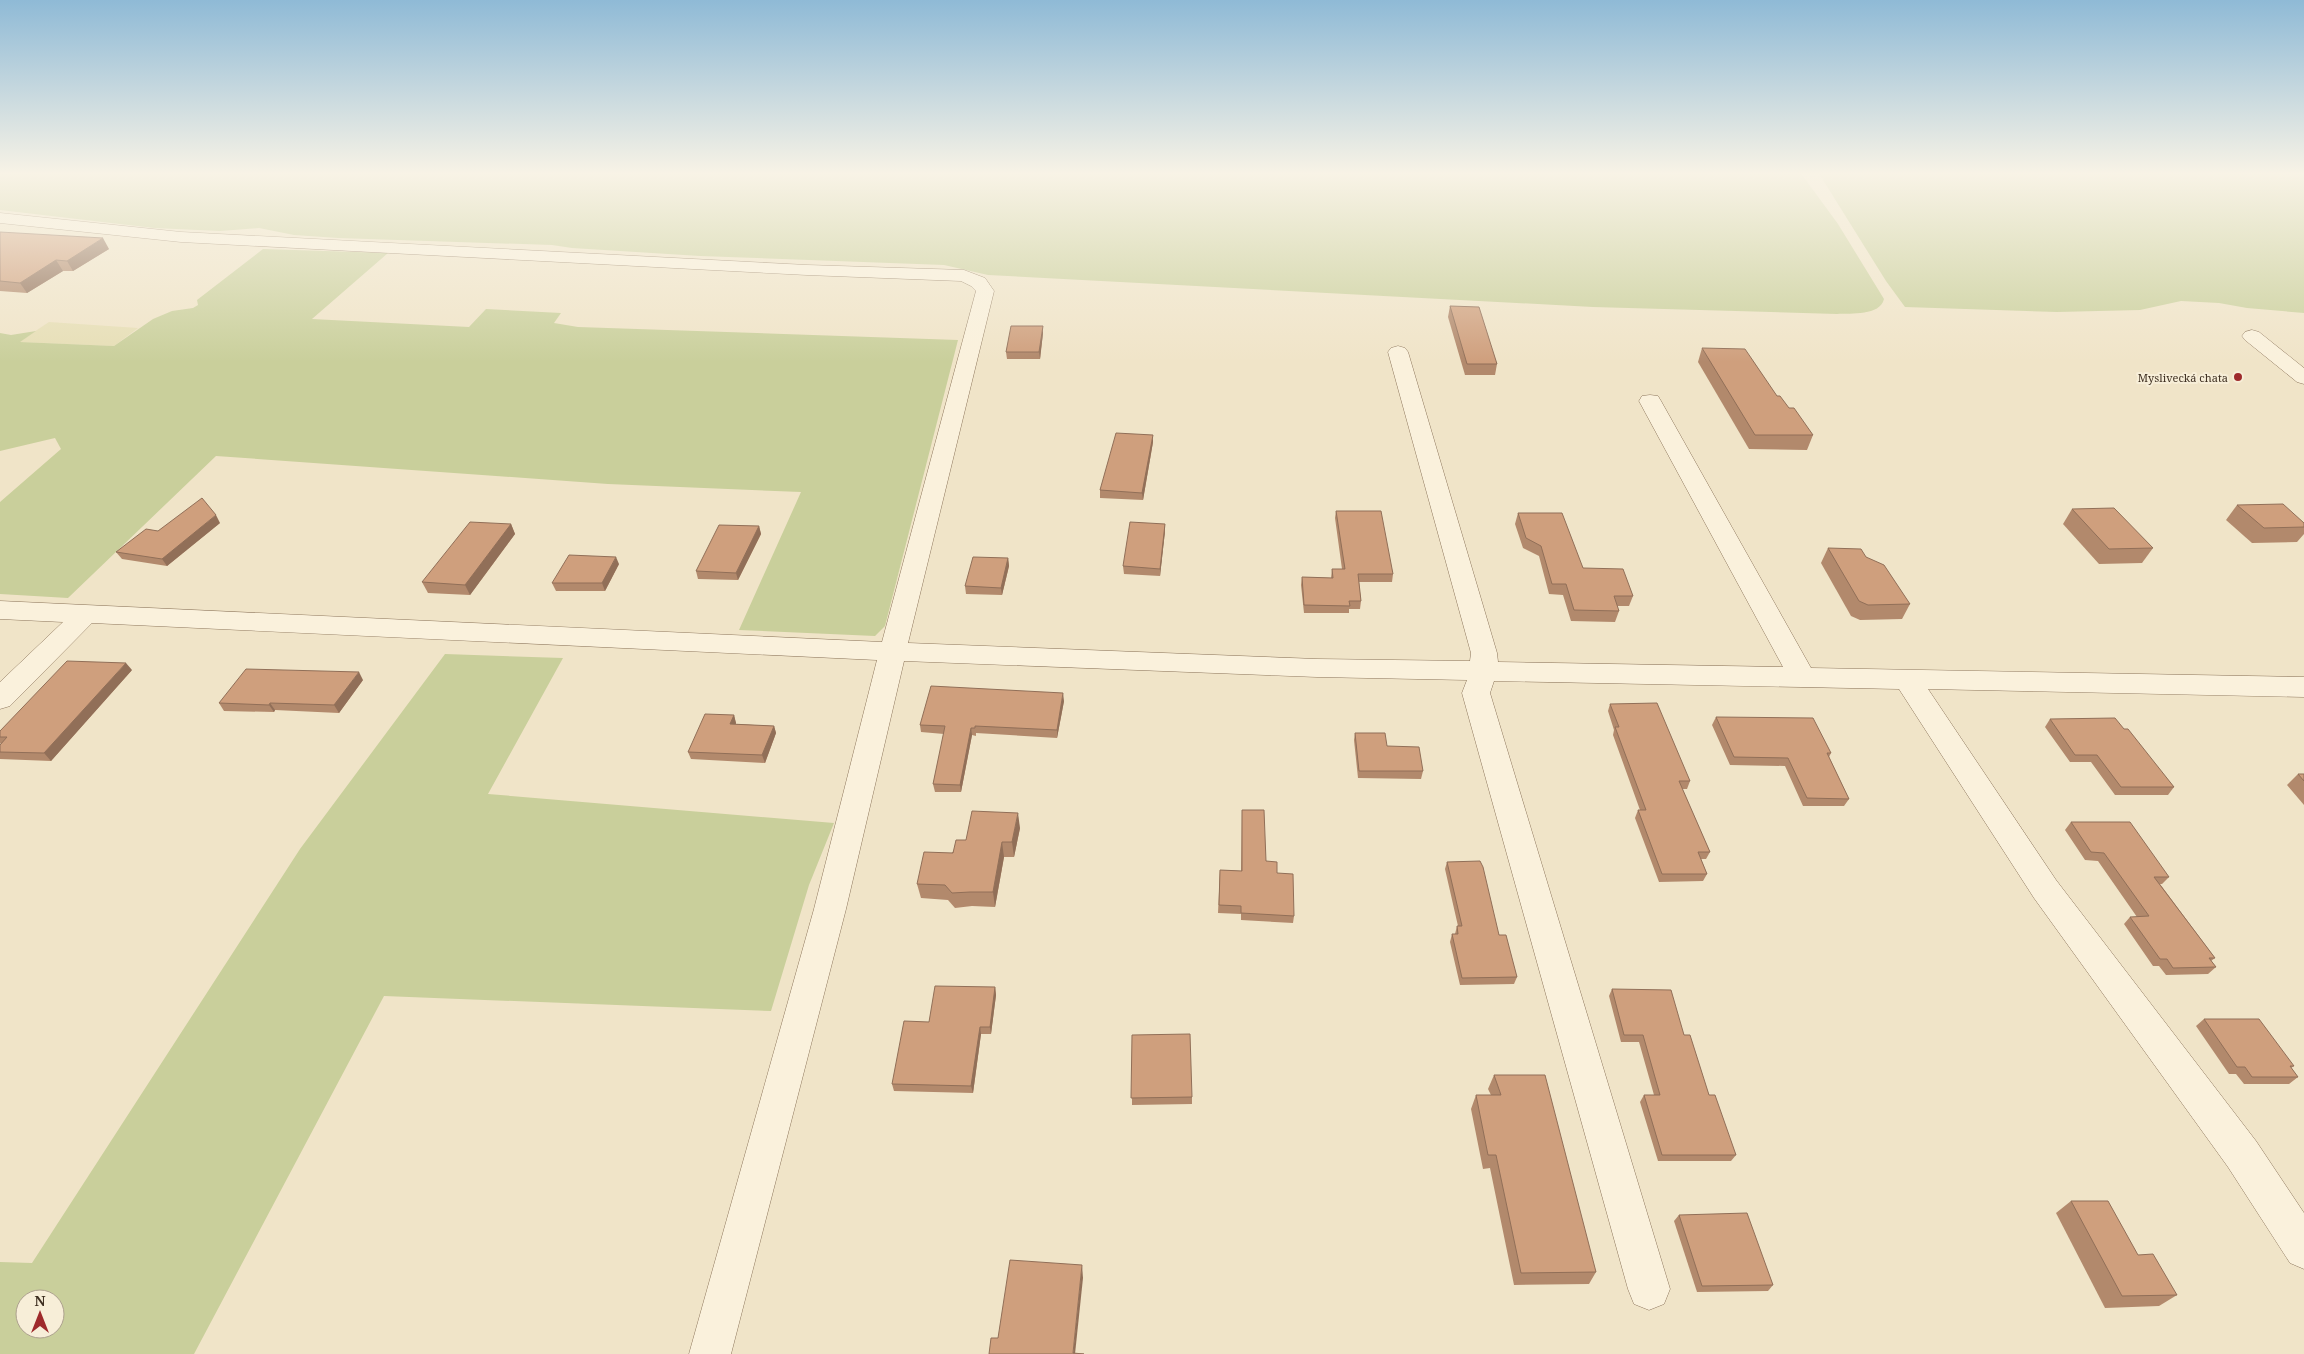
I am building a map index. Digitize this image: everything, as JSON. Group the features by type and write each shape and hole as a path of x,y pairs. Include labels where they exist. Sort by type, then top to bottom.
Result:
{"street":[{"path":"164,235 769,268 956,275 978,282 985,291 893,651 830,910 710,1354"},
{"path":"2252,336 2304,378"},
{"path":"1398,352 1484,654 1484,670 1476,693 1649,1289"},
{"path":"1650,401 1802,677"},
{"path":"0,610 1029,658 1317,668 2304,687"},
{"path":"0,699 86,614"},
{"path":"1907,680 2045,889 2242,1154 2304,1249"}],"shaded area":[{"path":"49,322 138,328 114,346 19,342"}],"green space":[{"path":"297,235 1845,235 1884,299 1877,308 1871,311 1837,314 1593,307 988,275 944,265 700,256 572,248 552,245"},
{"path":"1857,235 2304,235 2304,313 2247,308 2219,303 2181,301 2140,310 2057,312 1905,307"},
{"path":"263,249 388,253 312,319 469,327 486,309 561,313 554,323 578,327 958,340 885,626 875,636 739,630 801,492 608,484 216,456 68,598 0,594 0,502 61,449 55,438 0,451 0,333 11,335 36,331 20,342 114,346 153,319 172,311 193,308 198,305 197,300"},
{"path":"445,654 563,658 488,794 834,823 809,885 771,1011 384,996 194,1354 0,1354 0,1262 32,1263 300,849"}],"building":[{"path":"0,235 103,238 67,261 56,260 20,283 0,281"},
{"path":"1450,306 1479,307 1497,364 1467,364"},
{"path":"1011,326 1043,326 1039,352 1006,352"},
{"path":"1702,348 1745,349 1777,396 1780,396 1789,408 1794,408 1813,435 1755,435"},
{"path":"1116,433 1153,435 1142,493 1100,490"},
{"path":"202,498 216,515 162,559 116,552 146,529 158,531"},
{"path":"2283,504 2304,523 2304,527 2264,528 2237,505"},
{"path":"2114,508 2153,548 2109,549 2072,509"},
{"path":"1336,511 1381,511 1393,574 1358,574 1361,601 1349,601 1350,606 1304,605 1302,577 1333,578 1332,569 1345,569"},
{"path":"1518,513 1562,513 1583,568 1623,569 1633,596 1614,596 1619,611 1574,610 1566,584 1552,584 1541,546 1526,538"},
{"path":"470,522 511,524 465,585 422,582"},
{"path":"1130,522 1165,524 1160,569 1123,566"},
{"path":"719,525 759,526 736,573 696,571"},
{"path":"1828,548 1861,549 1866,557 1884,565 1910,604 1868,605 1859,601"},
{"path":"569,555 616,557 602,583 552,583"},
{"path":"973,557 1008,558 1001,588 965,586"},
{"path":"67,661 126,663 44,753 0,752 0,745 7,737 0,737 0,731"},
{"path":"246,669 359,672 334,705 219,703"},
{"path":"931,686 1063,693 1057,730 975,726 975,728 971,728 960,785 933,784 945,726 920,725"},
{"path":"1657,703 1690,781 1679,781 1710,852 1698,852 1707,874 1662,874 1638,810 1646,810 1615,727 1619,727 1610,704"},
{"path":"705,714 734,715 730,724 774,726 762,755 688,752"},
{"path":"1716,717 1813,718 1831,753 1827,753 1849,799 1807,798 1788,758 1734,757"},
{"path":"2115,718 2124,729 2128,729 2174,787 2121,787 2097,755 2075,755 2050,719"},
{"path":"1355,733 1385,733 1387,746 1419,747 1423,771 1359,771"},
{"path":"2298,774 2304,774 2304,781"},
{"path":"1242,810 1264,810 1266,861 1277,862 1277,873 1293,874 1294,916 1241,913 1241,906 1219,905 1220,870 1242,871"},
{"path":"972,811 1018,813 1012,842 1002,842 993,892 952,893 945,885 917,884 924,852 953,853 956,840 966,840"},
{"path":"2071,822 2130,822 2169,877 2154,877 2215,958 2209,958 2216,967 2173,968 2167,959 2160,959 2130,917 2149,916 2104,853 2091,852"},
{"path":"1480,861 1499,935 1506,935 1517,977 1462,978 1452,934 1458,934 1457,926 1462,926 1447,862"},
{"path":"935,986 995,987 990,1027 980,1027 971,1086 892,1084 904,1021 929,1022"},
{"path":"1612,989 1671,990 1684,1035 1690,1035 1709,1095 1715,1095 1736,1155 1662,1155 1644,1095 1660,1095 1643,1035 1624,1035"},
{"path":"2204,1019 2259,1019 2294,1066 2290,1066 2298,1077 2252,1077 2245,1067 2237,1067"},
{"path":"1190,1034 1192,1097 1131,1098 1132,1035"},
{"path":"1494,1075 1545,1075 1596,1272 1521,1273 1496,1155 1488,1155 1476,1095 1501,1095"},
{"path":"2071,1201 2108,1201 2138,1255 2153,1254 2177,1295 2122,1296"},
{"path":"1747,1213 1773,1285 1702,1286 1679,1215"},
{"path":"1010,1260 1082,1265 1073,1353 1084,1354 989,1354 991,1338 998,1338"}],"place":[{"name":"Myslivecká chata","path":"2238,377"}]}
